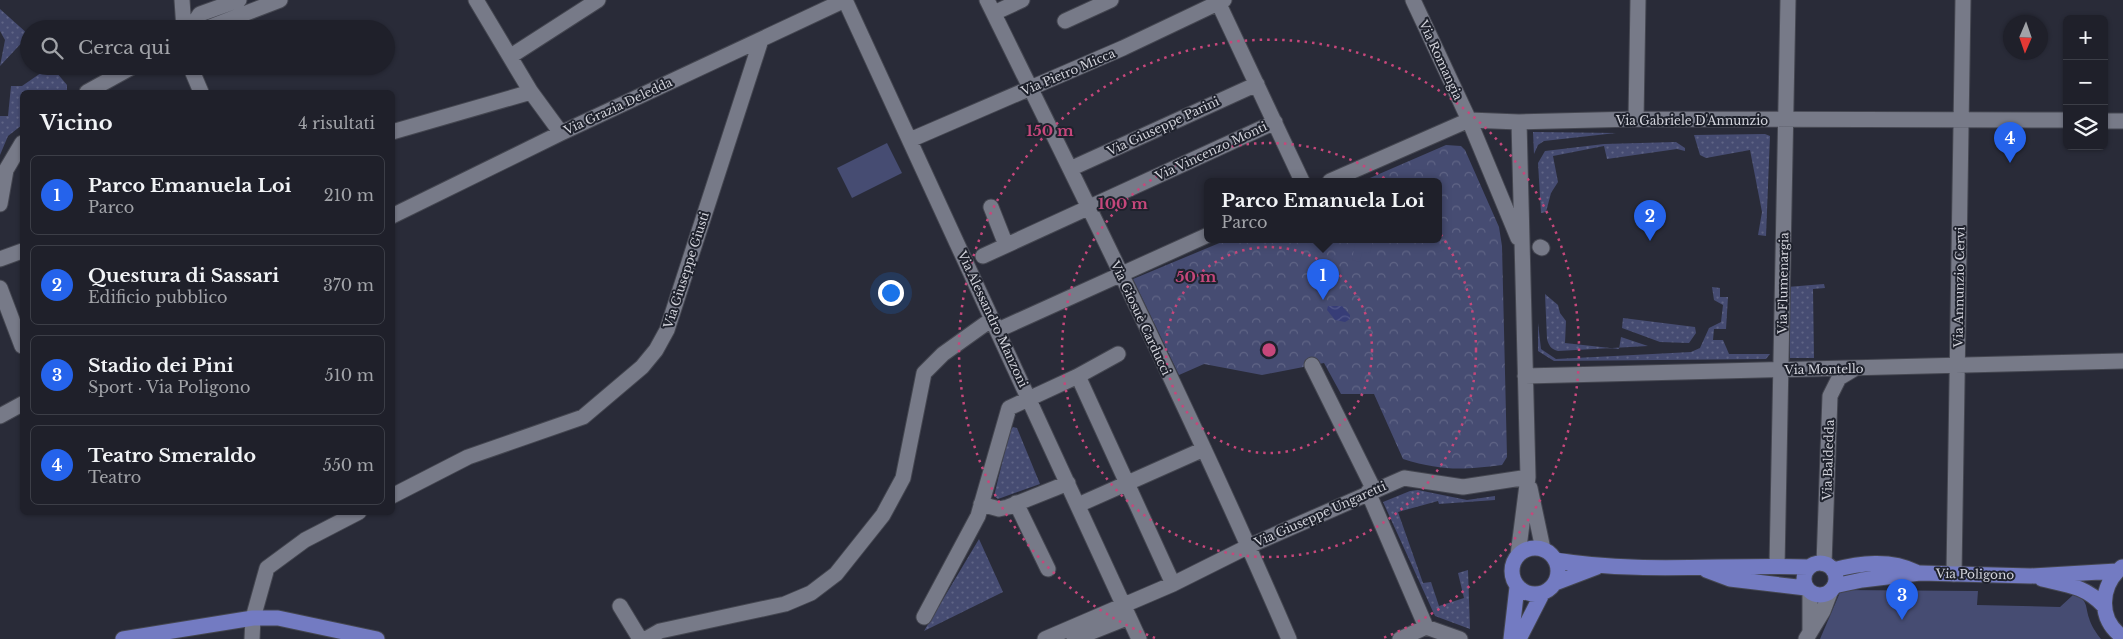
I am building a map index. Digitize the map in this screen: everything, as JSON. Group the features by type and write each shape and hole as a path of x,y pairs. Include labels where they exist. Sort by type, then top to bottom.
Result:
{"main road":[{"path":"1511,639 1517,587 1511,571 1518,555 1527,549 1543,549 1555,560 1558,571 1555,583 1542,594 1519,639"},
{"name":"Via Poligono","path":"1555,560 1599,567 1700,568 1736,565 1808,567 1818,563 1828,567 1860,563 1908,568 1920,573"},
{"name":"Via Poligono","path":"1555,583 1599,567"},
{"path":"1808,567 1804,577 1808,590"},
{"path":"1828,567 1836,581 1832,588"},
{"name":"Via Poligono","path":"1700,568 1730,579 1808,590 1820,595 1832,588 1862,580 1920,573 2031,576 2120,569"},
{"path":"2120,569 2109,582 2105,593 2104,606 2112,626 2121,637"},
{"name":"Via Poligono","path":"2031,576 2080,588 2093,594 2104,606"},
{"path":"1517,587 1528,594 1542,594"},
{"path":"123,639 252,618 278,618 378,639"}],"street":[{"path":"182,0 183,20"},
{"path":"196,20 200,14 239,0"},
{"path":"228,20 280,0"},
{"path":"476,0 531,92 561,133"},
{"path":"510,56 598,0"},
{"name":"Via Grazia Deledda","path":"395,215 561,133 845,0"},
{"name":"Via Alessandro Manzoni","path":"845,0 1139,639"},
{"path":"990,7 1022,0"},
{"path":"1065,22 1111,0"},
{"name":"Via Romangia","path":"1413,0 1468,120 1521,246"},
{"path":"1636,120 1638,0"},
{"name":"Via Flumenargia","path":"1777,566 1788,0"},
{"name":"Via Annunzio Cervi","path":"1954,574 1963,120 1963,0"},
{"path":"1220,1 1301,178"},
{"name":"Via Pietro Micca","path":"910,140 1123,48 1220,1"},
{"name":"Via Giosuè Carducci","path":"990,7 1204,449 1289,639"},
{"name":"Via Giuseppe Giusti","path":"395,494 468,457 583,417 642,367 656,350 667,330 761,40"},
{"path":"92,90 118,75"},
{"path":"194,75 200,90"},
{"name":"Via Giuseppe Parini","path":"1070,169 1257,84"},
{"path":"395,131 531,92"},
{"name":"Via Gabriele D'Annunzio","path":"1337,178 1468,120 1519,122 1636,120 2063,120"},
{"path":"2108,121 2123,121"},
{"name":"Via Vincenzo Monti","path":"983,256 1275,122"},
{"path":"1518,555 1528,477 1519,122"},
{"path":"0,203 6,170 20,146"},
{"path":"991,208 1006,245"},
{"path":"646,639 660,631 785,604 811,593 836,574 882,515 903,478 924,373 943,354 995,324 1121,275 1204,238"},
{"path":"0,259 20,252"},
{"path":"0,288 20,341"},
{"path":"924,617 978,516 1008,408 1078,376 1118,354"},
{"name":"Via Montello","path":"1525,376 2123,361"},
{"path":"1312,365 1371,491 1426,627"},
{"name":"Via Baldedda","path":"1828,567 1830,396 1839,378 1856,368"},
{"path":"1078,376 1173,584"},
{"path":"0,416 20,405"},
{"path":"1078,505 1204,449"},
{"path":"1528,477 1543,549"},
{"name":"Via Giuseppe Ungaretti","path":"1126,611 1173,584 1249,546 1404,478 1463,487 1528,477"},
{"path":"982,504 999,508 1068,483"},
{"path":"1016,503 1048,569"},
{"path":"252,639 252,618 267,568 304,540 353,515"},
{"path":"1808,634 1823,611 1832,588"},
{"path":"1808,590 1808,634"},
{"path":"620,606 640,639"},
{"path":"1045,639 1126,611"},
{"path":"1074,639 1126,611"},
{"path":"1400,639 1426,627 1460,639"}],"green space":[{"path":"0,9 20,27 20,45 0,66 5,40 0,31"},
{"path":"38,75 59,75 67,85 67,90 20,90 20,127 8,136 0,155 0,116 8,116 11,86 22,86"},
{"path":"1533,132 1616,133 1544,141 1538,145 1534,154"},
{"path":"1765,134 1770,136 1766,236 1758,235 1762,212 1750,150 1706,158 1700,155 1694,135"},
{"path":"1676,142 1685,148 1685,151 1677,149 1607,159 1604,146 1553,156 1558,182 1551,193 1546,212 1541,213 1538,163 1545,151 1604,144"},
{"path":"887,143 902,173 852,198 837,168"},
{"path":"1446,145 1461,146 1465,150 1499,227 1502,246 1507,457 1502,465 1452,468 1429,466 1403,459 1374,394 1341,394 1324,363 1262,375 1204,364 1179,375 1133,279 1219,243 1442,243 1442,178 1370,178"},
{"path":"1355,243 1372,243 1370,253 1362,252 1360,262 1352,260"},
{"path":"1824,284 1825,288 1813,289 1814,358 1790,358 1787,287"},
{"path":"1712,287 1720,288 1720,297 1728,297 1726,329 1714,329 1713,340 1723,340 1729,354 1770,354 1766,359 1554,361 1538,351 1538,323 1541,349 1556,359 1691,352 1700,348 1709,328 1721,322 1723,305 1714,300"},
{"path":"1545,294 1558,305 1560,313 1566,321 1565,343 1611,348 1558,351 1552,348 1547,339"},
{"path":"1623,318 1695,327 1696,333 1689,343 1660,342 1622,328"},
{"path":"1621,337 1648,346 1619,348"},
{"path":"1013,427 1017,428 1040,484 998,499 994,496 1010,430"},
{"path":"1418,490 1467,500 1495,496 1495,500 1439,504 1438,501 1398,512 1423,583 1431,582 1439,606 1464,598 1458,573 1468,570 1470,629 1435,616 1383,502 1410,491"},
{"path":"979,539 1003,592 924,631"},
{"path":"1841,590 1978,591 1977,605 2060,607 2073,595 2084,601 2091,623 2101,639 1820,639"}],"water":[{"path":"1328,306 1342,306 1350,315 1350,319 1345,322 1335,320 1327,310"}],"place":[{"name":"Teatro Smeraldo","path":"2010,163"},
{"name":"Questura di Sassari","path":"1650,241"},
{"name":"Parco Emanuela Loi","path":"1323,300"},
{"name":"Stadio dei Pini","path":"1902,620"}]}
